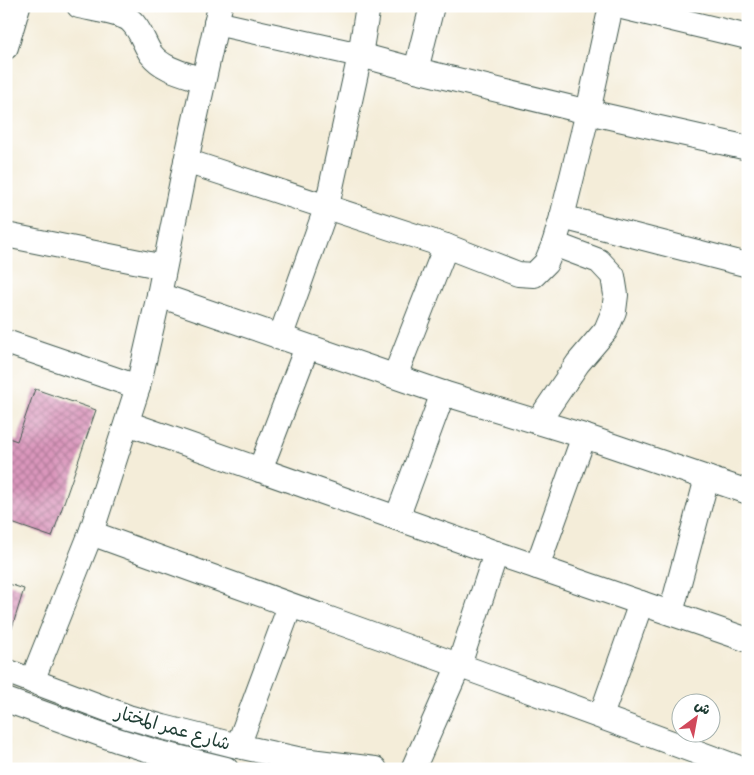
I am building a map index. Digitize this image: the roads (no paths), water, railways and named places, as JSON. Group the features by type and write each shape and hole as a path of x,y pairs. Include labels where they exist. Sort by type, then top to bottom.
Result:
{"street":[{"path":"6,47 18,6"},
{"path":"79,6 119,15 130,20 138,30 151,54 160,62 178,72 203,80"},
{"path":"280,338 327,206 360,55 368,6"},
{"path":"416,70 432,6"},
{"path":"186,161 446,246 518,274 534,275 546,263 562,217 588,112 611,6"},
{"path":"618,6 748,37"},
{"path":"32,681 91,533 138,387 218,15 416,70 588,112 748,148"},
{"path":"562,217 748,265"},
{"path":"6,235 164,267"},
{"path":"538,422 578,363 606,330 614,312 616,295 613,276 599,261 554,244"},
{"path":"395,376 446,246"},
{"path":"159,295 443,393 584,436 748,492"},
{"path":"6,342 138,387"},
{"path":"260,470 307,347"},
{"path":"397,518 443,393"},
{"path":"127,423 496,554 537,566 748,640"},
{"path":"537,566 584,436"},
{"path":"672,613 707,478"},
{"path":"91,533 290,606 601,716 742,769"},
{"path":"413,769 459,665 496,554"},
{"path":"601,716 641,603"},
{"path":"238,746 290,606"},
{"name":"شارع عمر المختار","path":"6,671 128,717 238,746 302,760 375,769"},
{"name":"شارع عمر المختار","path":"6,700 117,740 153,760 226,769"}]}
